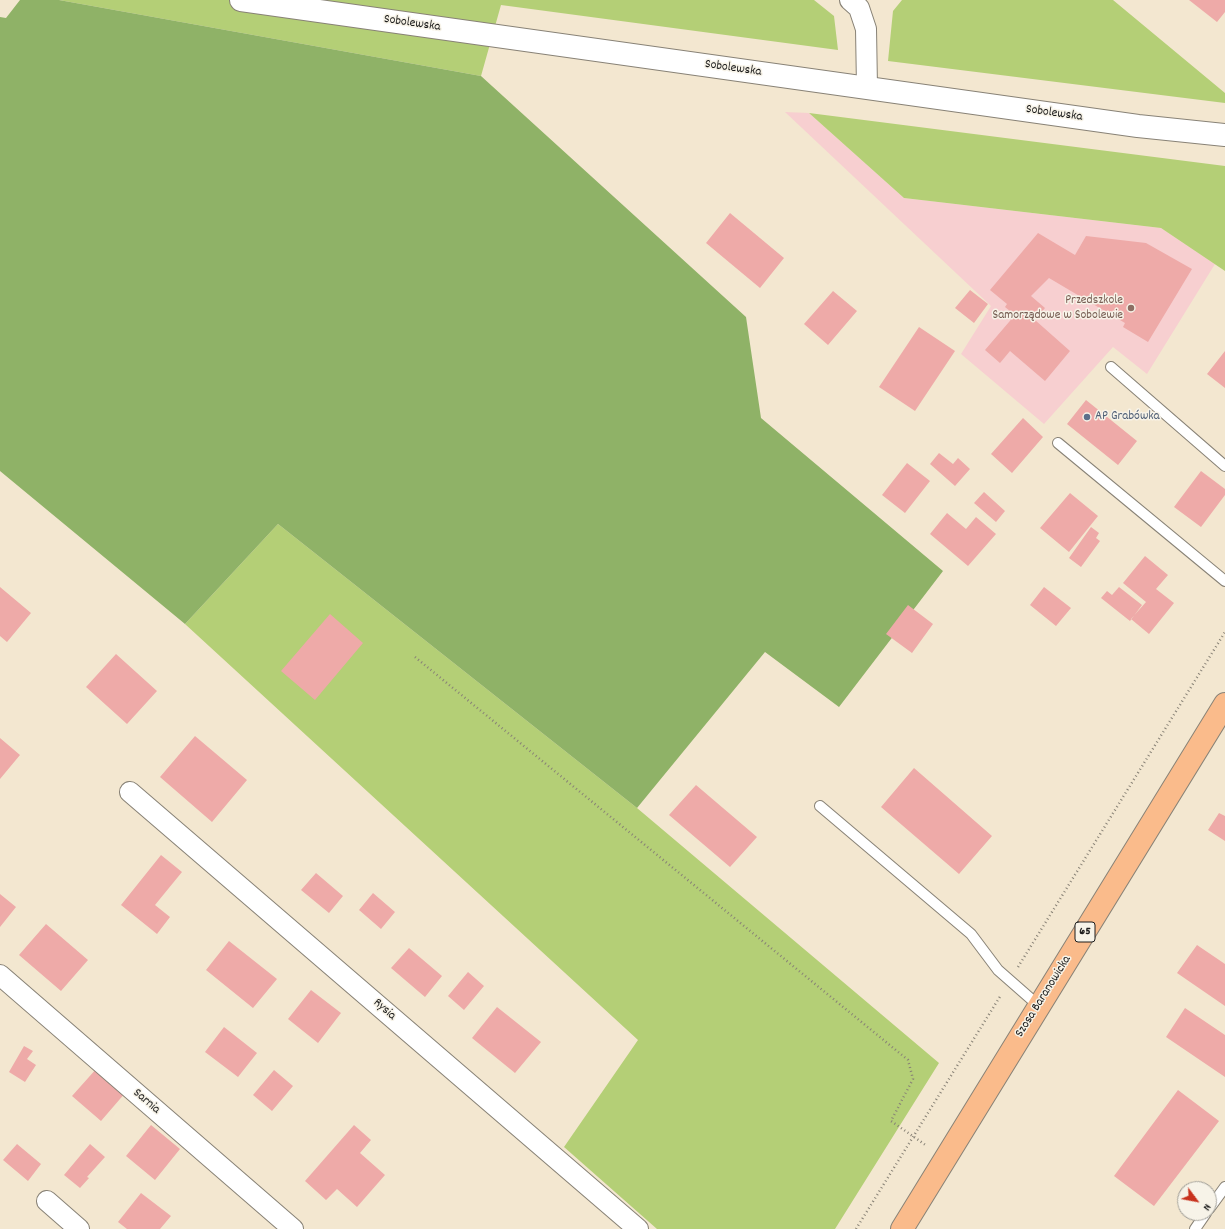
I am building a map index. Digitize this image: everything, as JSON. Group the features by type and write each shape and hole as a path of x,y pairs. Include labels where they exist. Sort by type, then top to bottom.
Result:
{"main road":[{"name":"Szosa Baranowicka","path":"902,1229 1225,704"}],"street":[{"name":"Sobolewska","path":"241,0 1138,126 1225,135"},
{"path":"850,0 859,8 866,29 867,88"},
{"name":"Rysia","path":"130,792 638,1229"},
{"name":"Sarnia","path":"0,976 293,1229"},
{"path":"47,1201 79,1229"}],"lane":[{"path":"1111,366 1225,466"},
{"path":"1058,443 1225,581"},
{"path":"820,806 971,934 998,970 1039,1006"},
{"path":"1217,1198 1225,1187"}],"path":[{"path":"856,1229 1225,632"},
{"path":"415,657 908,1060 913,1079 891,1121 914,1136 944,1160"}],"shaded area":[{"path":"785,112 809,113 904,198 1161,228 1215,264 1147,374 1113,347 1044,424 961,354 991,306"}],"green space":[{"path":"20,0 59,0 481,76 746,317 761,418 943,571 839,707 765,652 637,808 278,524 185,624 0,471 0,17 6,18"},
{"path":"59,0 814,0 834,16 838,50 501,5 481,76"},
{"path":"902,0 1113,0 1225,93 1225,103 888,61 893,11"},
{"path":"809,113 1225,166 1225,271 1161,228 904,198"},
{"path":"278,524 637,808 939,1063 835,1229 657,1229 564,1147 638,1040 185,624"}],"building":[{"path":"1189,0 1225,0 1225,12 1217,22"},
{"path":"730,213 784,258 760,288 706,243"},
{"path":"1038,233 1075,255 1086,236 1146,243 1192,269 1148,342 1123,327 1125,323 1049,278 1031,296 1045,308 1035,320 1070,351 1045,381 1010,351 1000,363 985,350 1015,315 1005,307 1007,304 990,290"},
{"path":"970,290 988,304 974,323 955,308"},
{"path":"833,291 857,311 828,345 804,324"},
{"path":"919,327 955,351 915,411 879,387"},
{"path":"1225,351 1225,388 1207,374"},
{"path":"1086,400 1137,441 1118,465 1067,424"},
{"path":"1023,418 1043,437 1012,473 991,454"},
{"path":"939,453 953,464 958,458 970,469 955,486 930,464"},
{"path":"907,463 930,481 905,513 882,495"},
{"path":"1201,471 1225,489 1225,495 1201,527 1174,507"},
{"path":"984,492 1005,511 996,522 974,503"},
{"path":"1070,493 1098,516 1069,552 1040,528"},
{"path":"947,513 966,529 976,517 996,534 968,566 930,534"},
{"path":"1091,527 1099,533 1096,538 1100,541 1081,567 1069,558"},
{"path":"1145,556 1168,575 1156,589 1174,603 1149,634 1131,619 1146,602 1123,583"},
{"path":"0,587 31,613 7,642 0,636"},
{"path":"1044,587 1071,608 1056,626 1030,605"},
{"path":"1119,587 1142,605 1130,621 1101,598 1107,591 1112,595"},
{"path":"908,605 933,624 912,653 886,634"},
{"path":"330,614 363,643 315,700 281,671"},
{"path":"116,654 157,691 127,724 86,687"},
{"path":"195,736 247,780 212,822 160,777"},
{"path":"0,738 20,755 0,779"},
{"path":"914,768 992,836 959,874 881,807"},
{"path":"696,785 757,837 730,867 669,815"},
{"path":"1219,813 1225,816 1225,841 1208,830"},
{"path":"161,855 182,872 155,905 170,917 157,934 121,905"},
{"path":"316,873 343,896 329,913 301,890"},
{"path":"373,893 395,912 381,929 359,910"},
{"path":"0,894 16,907 0,927"},
{"path":"46,924 88,960 61,991 19,955"},
{"path":"229,941 277,979 253,1008 206,970"},
{"path":"1197,945 1225,964 1225,1006 1177,973"},
{"path":"409,948 442,976 425,997 391,968"},
{"path":"468,972 484,986 464,1010 448,996"},
{"path":"311,990 341,1013 318,1043 288,1019"},
{"path":"497,1007 541,1042 515,1073 472,1038"},
{"path":"1185,1008 1225,1035 1225,1077 1166,1037"},
{"path":"224,1027 257,1053 238,1077 205,1052"},
{"path":"24,1046 33,1051 27,1059 36,1065 25,1082 9,1072"},
{"path":"97,1068 126,1092 101,1121 72,1096"},
{"path":"274,1070 293,1086 272,1111 253,1095"},
{"path":"1178,1090 1219,1121 1154,1206 1114,1176"},
{"path":"151,1125 180,1149 155,1180 126,1156"},
{"path":"354,1125 371,1140 360,1153 385,1175 357,1207 337,1189 326,1200 305,1181"},
{"path":"17,1144 41,1164 28,1181 3,1160"},
{"path":"90,1144 105,1157 87,1177 89,1178 80,1188 64,1175"},
{"path":"141,1193 171,1216 160,1229 127,1229 118,1222"}],"place":[{"name":"Przedszkole Samorządowe w Sobolewie","path":"1131,308"},
{"name":"AP Grabówka","path":"1087,417"}]}
